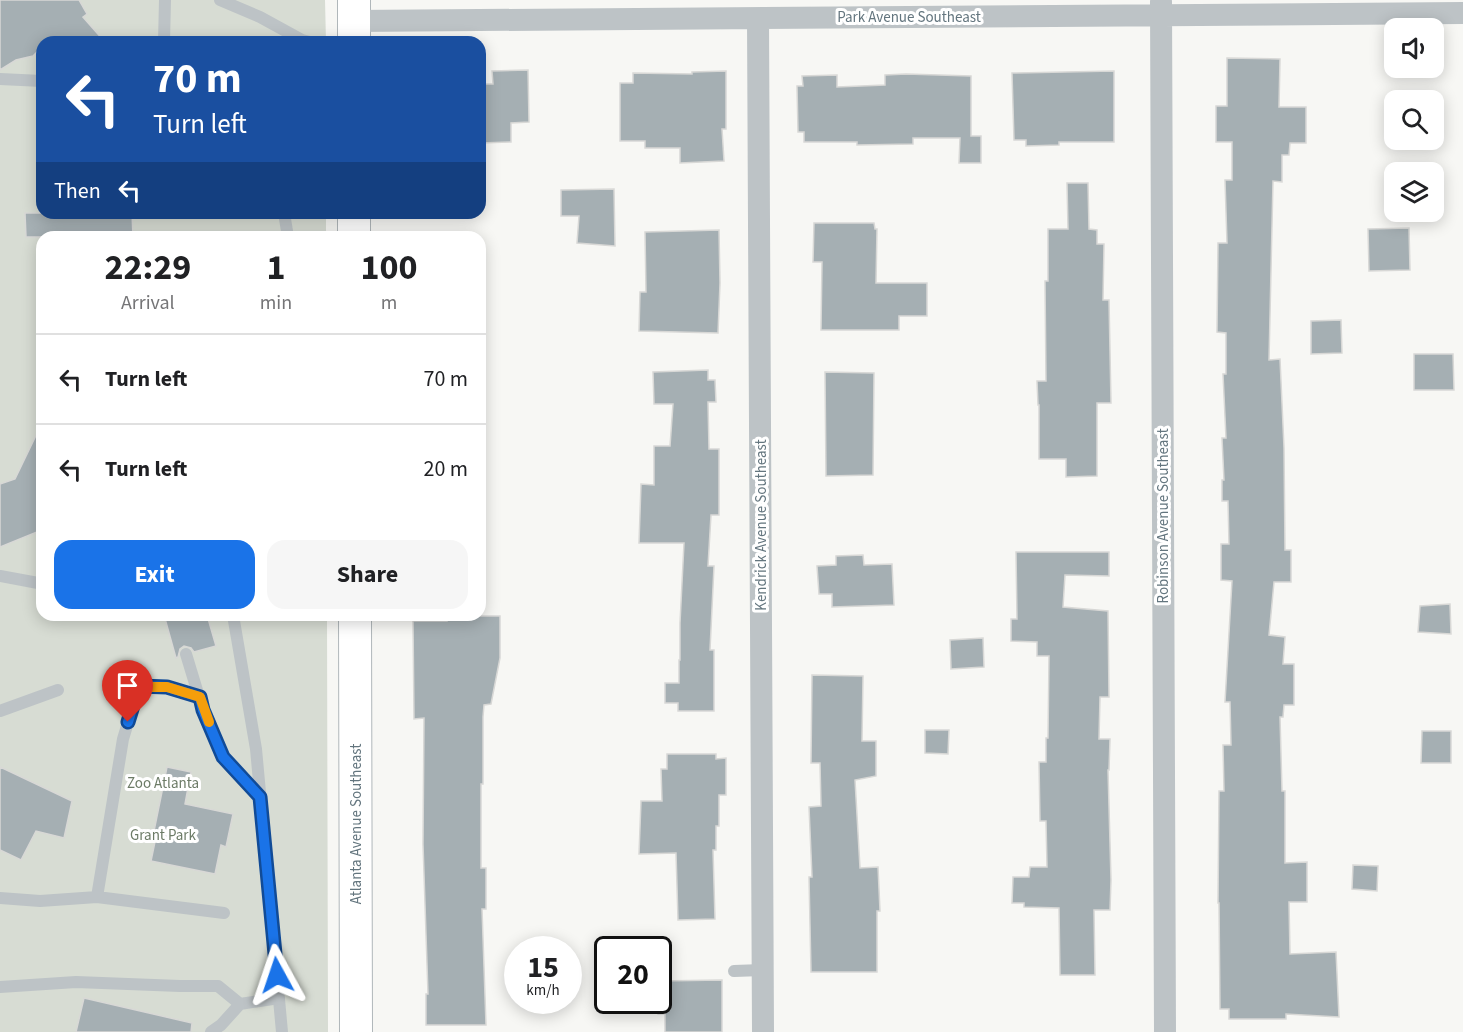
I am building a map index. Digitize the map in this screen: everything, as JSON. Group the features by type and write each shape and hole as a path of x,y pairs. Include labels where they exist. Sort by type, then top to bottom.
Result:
{"street":[{"name":"Park Avenue Southeast","path":"354,21 759,19 1161,8 1463,13"},
{"name":"Robinson Avenue Southeast","path":"1161,8 1165,1032"},
{"name":"Kendrick Avenue Southeast","path":"759,19 763,1032"},
{"name":"Atlanta Avenue Southeast","path":"355,621 356,1032"}],"lane":[{"path":"164,36 165,0"},
{"path":"220,0 260,17 295,36"},
{"path":"0,79 36,81"},
{"path":"0,576 36,584"},
{"path":"234,621 256,749 282,1032"},
{"path":"186,654 203,710 223,757 260,797"},
{"path":"97,897 123,740 139,686 167,687 200,697"},
{"path":"0,711 58,690"},
{"path":"0,898 40,901 97,897 224,913"},
{"path":"734,971 762,970"},
{"path":"0,987 76,982 218,986 240,1004"},
{"path":"211,1032 221,1025 240,1004 279,998"}],"green space":[{"name":"Grant Park","path":"0,0 325,0 326,36 36,36 36,219 326,219 326,231 36,231 36,621 327,621 328,1032 0,1032"}],"building":[{"path":"0,0 79,0 87,14 83,17 100,36 36,36 36,53 33,56 16,60 0,70"},
{"path":"1227,58 1280,59 1279,107 1306,107 1306,143 1290,143 1289,155 1282,155 1282,182 1273,181 1269,360 1280,359 1285,550 1291,550 1291,582 1274,582 1269,635 1285,637 1283,664 1294,664 1294,705 1284,705 1283,717 1280,717 1282,791 1285,791 1285,863 1307,862 1307,902 1289,902 1290,954 1336,952 1339,1017 1286,1014 1286,1019 1229,1019 1229,1009 1220,1009 1219,791 1224,791 1223,745 1231,745 1230,702 1225,702 1232,581 1221,580 1221,544 1229,544 1228,501 1222,501 1222,480 1224,480 1222,438 1226,438 1223,374 1226,374 1226,333 1217,332 1218,243 1227,243 1225,180 1232,180 1232,142 1216,142 1216,106 1227,106"},
{"path":"528,70 529,122 511,123 511,142 486,143 486,84 493,84 492,71"},
{"path":"726,71 726,129 722,129 724,161 680,163 680,148 645,148 645,141 620,141 620,83 633,83 633,73 692,74 692,72"},
{"path":"1114,71 1114,142 1059,142 1059,145 1026,146 1026,140 1014,140 1012,73"},
{"path":"837,75 837,87 885,85 885,75 971,76 971,136 981,136 981,163 959,163 960,138 913,138 913,144 857,145 857,142 804,142 804,132 798,132 797,86 803,86 802,76"},
{"path":"1067,183 1088,183 1089,229 1097,230 1097,244 1104,244 1103,300 1109,300 1111,403 1097,403 1097,476 1066,477 1066,459 1039,459 1037,381 1046,381 1045,281 1048,281 1048,229 1068,229"},
{"path":"614,189 615,246 577,243 579,216 561,216 561,190"},
{"path":"25,213 36,213 36,219 132,219 133,231 36,231 36,237 26,237"},
{"path":"814,223 874,223 877,229 876,283 927,283 927,316 899,316 899,330 821,330 822,262 813,262"},
{"path":"1409,228 1410,270 1369,271 1368,229"},
{"path":"719,230 718,333 639,331 640,292 646,292 645,232"},
{"path":"1341,320 1342,353 1311,354 1311,321"},
{"path":"1414,354 1453,354 1454,390 1414,390"},
{"path":"708,370 708,380 715,380 716,402 708,402 709,449 719,449 719,515 711,515 708,566 714,566 710,650 714,650 714,711 678,711 678,703 665,703 665,683 679,683 684,543 639,543 641,484 654,485 654,446 670,446 673,404 654,404 653,372"},
{"path":"825,372 874,373 873,475 826,476"},
{"path":"36,435 36,532 0,547 0,484 15,479"},
{"path":"1016,552 1109,552 1109,576 1065,575 1063,607 1108,611 1109,697 1100,697 1099,739 1110,739 1108,770 1110,910 1094,910 1095,975 1060,975 1059,908 1024,907 1024,903 1012,903 1013,877 1029,877 1030,867 1047,867 1046,821 1040,821 1039,762 1046,762 1049,656 1037,656 1037,642 1011,641 1011,619 1017,619"},
{"path":"863,555 864,565 892,564 894,605 832,607 832,594 819,594 817,566 836,565 836,556"},
{"path":"1450,604 1451,634 1418,632 1420,606"},
{"path":"486,616 500,616 500,658 491,704 484,705 483,717 481,868 486,868 486,909 482,909 486,1025 426,1025 426,994 428,994 423,844 424,718 414,719 413,621 486,621"},
{"path":"166,621 209,621 216,646 194,652 191,648 184,646 176,658"},
{"path":"983,638 984,667 951,669 950,640"},
{"path":"812,675 863,676 862,741 876,741 876,776 855,780 860,868 878,867 880,911 877,911 877,972 811,972 809,877 812,877 809,807 821,806 820,763 811,763"},
{"path":"925,730 949,730 948,754 925,753"},
{"path":"1422,731 1451,731 1451,763 1421,763"},
{"path":"667,754 716,754 716,759 726,758 726,795 719,795 719,826 716,826 716,850 713,850 715,919 678,920 676,853 639,854 641,801 662,801 661,769 667,769"},
{"path":"0,767 72,801 64,838 36,831 21,860 0,850"},
{"path":"167,767 191,772 185,804 233,814 226,847 221,845 215,874 151,861 157,832 154,831"},
{"path":"1353,865 1378,866 1377,891 1352,889"},
{"path":"722,980 722,1032 665,1032 665,1014 672,1014 672,981"},
{"path":"84,998 192,1023 191,1032 76,1032"}],"slow traffic":[{"path":"148,687 167,687 200,697 209,722"}],"route":[{"path":"128,722 139,686 167,687 200,697 203,710 223,757 260,797 277,975"}],"park label":[{"name":"Zoo Atlanta","path":"163,783"}]}
